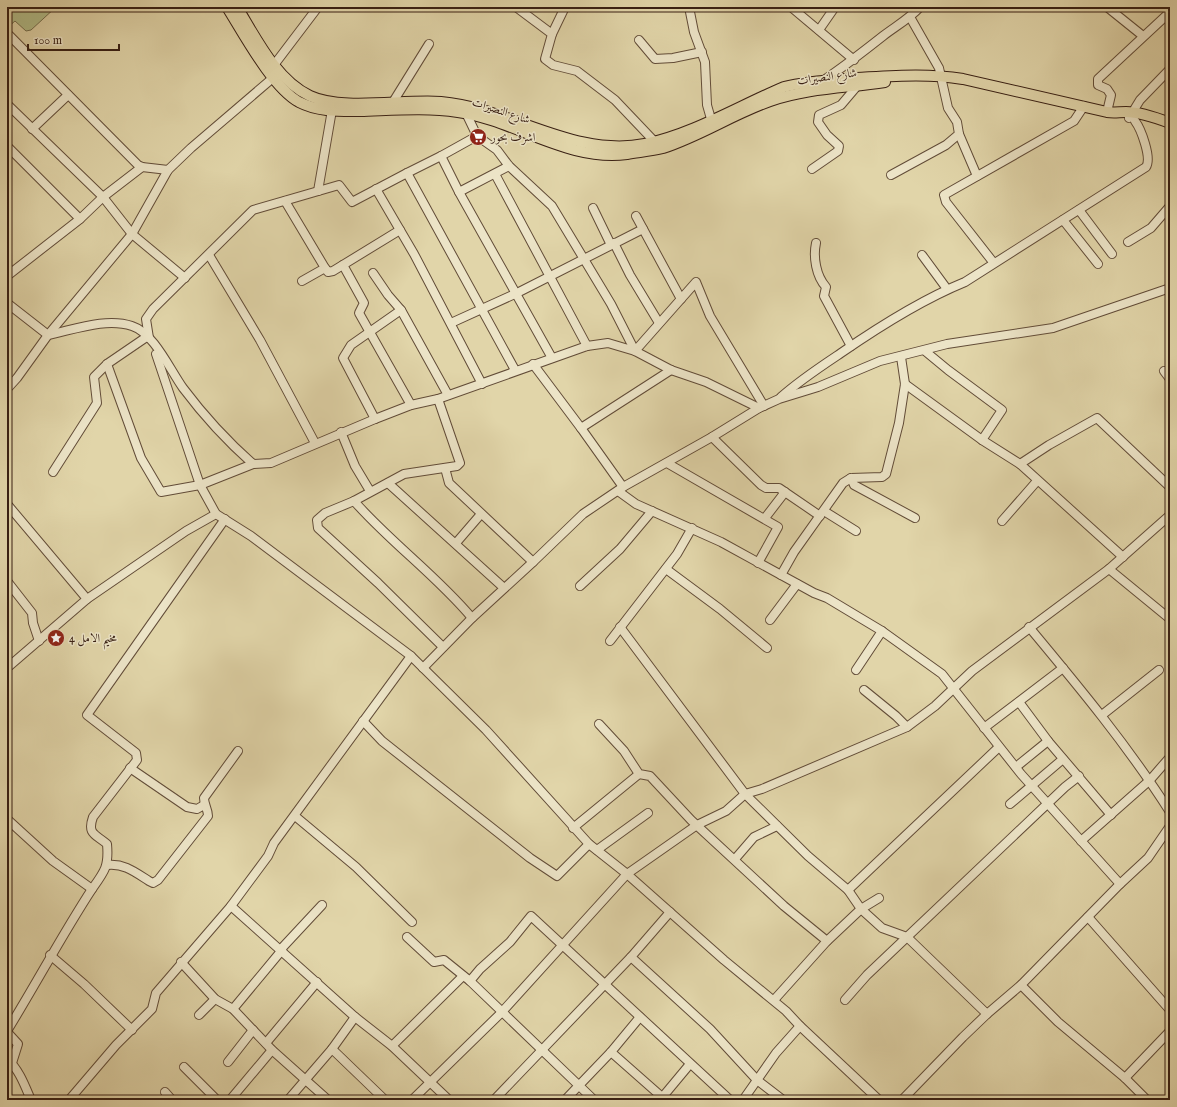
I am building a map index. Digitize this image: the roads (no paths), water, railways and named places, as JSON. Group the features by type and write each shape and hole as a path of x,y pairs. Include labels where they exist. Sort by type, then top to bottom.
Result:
{"main road":[{"name":"شارع النصيرات","path":"227,7 274,77 284,89 299,102 317,108 332,110 439,109 466,113 541,137 570,150 624,154 668,146 754,107 805,91 858,85 921,75"},
{"name":"شارع النصيرات","path":"237,7 274,65 297,88 311,96 334,102 440,102 470,107 586,144 609,147 654,141 692,129 711,119 784,87 800,83 899,75 941,76 1132,117"},
{"path":"1132,117 1170,123"},
{"path":"1132,117 1170,130"}],"street":[{"path":"274,65 318,7"},
{"path":"516,7 552,34"},
{"path":"565,7 552,34 545,59 553,65 577,71 615,100 654,141"},
{"path":"689,7 694,32 705,62 708,106 711,119"},
{"path":"791,7 854,60"},
{"path":"819,30 835,7"},
{"path":"824,80 854,60 884,35 910,17 920,7"},
{"path":"1107,7 1143,36"},
{"path":"1107,112 1111,95 1106,89 1098,85 1098,79 1170,12"},
{"path":"910,17 939,68 948,108 958,122 959,134 977,176"},
{"path":"7,36 9,35 142,168 168,170"},
{"path":"639,40 655,59 673,58 702,52"},
{"path":"393,102 429,44"},
{"path":"779,399 794,386 872,332 947,289 965,282 994,262 1146,167 1148,159 1140,128 1132,117 1140,100 1170,69"},
{"path":"7,389 17,378 48,335 132,234 168,170 191,148 274,77"},
{"path":"812,169 838,151 839,146 827,135 818,122 819,115 841,105 858,85"},
{"path":"32,129 68,95"},
{"path":"7,104 103,197 132,234 185,278"},
{"path":"994,262 946,202 944,195 1074,121 1084,106"},
{"path":"318,191 332,110"},
{"path":"466,113 477,136 497,150 509,166 552,206 610,304 635,351"},
{"path":"891,174 946,145 959,134"},
{"path":"477,136 442,156 352,202 339,185 253,210 153,309 146,319 148,336 161,367 200,486 216,514 251,536 411,656 486,730 556,805 573,828 589,844 627,874 724,960 774,1000 878,1100"},
{"path":"7,146 80,219"},
{"path":"442,156 459,192 517,293 552,358"},
{"path":"459,192 509,166"},
{"path":"7,276 80,219 103,197 142,168"},
{"path":"407,173 483,309 515,370"},
{"path":"495,174 587,346"},
{"path":"376,189 451,323 482,384"},
{"path":"284,201 328,272 333,271 400,230"},
{"path":"1128,242 1151,228 1170,206"},
{"path":"593,208 630,276 659,323"},
{"path":"1079,210 1112,254"},
{"path":"636,216 682,300"},
{"path":"1063,220 1098,264"},
{"path":"451,323 517,293 642,229"},
{"path":"816,243 814,254 822,283 826,287 824,296 851,346"},
{"path":"209,255 260,340 315,444"},
{"path":"922,255 947,289"},
{"path":"343,265 364,303 359,312 411,406"},
{"path":"302,281 325,268"},
{"path":"374,273 388,295 401,310 448,395"},
{"path":"635,351 659,323 682,300 696,282 710,316 761,407"},
{"path":"423,668 472,618 584,514 621,489 761,407 779,399 818,387 880,362 947,344 1053,328 1170,288"},
{"path":"7,303 48,335 95,325 116,323 132,326 148,336 183,388 228,442 253,464"},
{"path":"374,418 343,358 351,345 370,330 401,310"},
{"path":"53,472 97,403 94,377 107,364 148,336"},
{"path":"107,364 141,458 161,492 200,486 253,464 271,463 374,418 438,399 482,384 515,370 587,346 608,343 635,351 671,370 706,382 761,407"},
{"path":"925,351 1002,410 982,440"},
{"path":"781,575 794,552 839,488 851,478 882,478 886,474 899,423 905,384 901,357"},
{"path":"533,364 581,428 621,489 636,504 692,528 797,584 827,598 882,631 942,674 999,747 1047,804 1120,884"},
{"path":"581,428 671,370"},
{"path":"1164,371 1170,379"},
{"path":"905,384 982,440 1020,464 1123,558"},
{"path":"438,399 460,463 457,466 404,474 354,501 325,513 317,520 318,528 378,583 443,647"},
{"path":"1020,464 1049,445 1097,418 1170,487"},
{"path":"341,432 355,466 370,491"},
{"path":"712,437 761,486 766,488 779,488 856,531"},
{"path":"667,463 778,526 758,563"},
{"path":"445,468 449,483 533,562"},
{"path":"851,478 854,485 915,518"},
{"path":"1002,521 1037,481"},
{"path":"388,483 504,588"},
{"path":"765,518 785,492"},
{"path":"354,501 372,521 458,602 472,618"},
{"path":"7,504 87,599"},
{"path":"580,586 620,549 652,511"},
{"path":"7,668 87,599 186,531 216,514"},
{"path":"456,543 481,514"},
{"path":"412,1100 501,1013 564,946 627,874 697,825 726,811 745,794 762,789 907,727 953,690 972,671 1029,627 1110,569 1170,515"},
{"path":"31,1100 9,1061 18,1044 7,1032 31,993 50,955 92,889 106,870 107,844 91,832 89,827 93,817 137,760 136,753 87,715 225,520"},
{"path":"610,641 666,569 690,534 692,528"},
{"path":"666,569 720,609 767,648"},
{"path":"1110,569 1170,619"},
{"path":"7,581 32,613 38,640"},
{"path":"770,620 797,584"},
{"path":"1029,627 1102,715 1150,780 1170,812"},
{"path":"620,628 745,794 808,856 848,890 861,909 882,928 907,937 986,1014"},
{"path":"856,670 882,631"},
{"path":"69,1100 116,1045 152,1009 156,993 181,962 231,906 411,656"},
{"path":"984,728 1063,668"},
{"path":"1102,715 1159,670"},
{"path":"864,690 907,727"},
{"path":"1018,702 1048,742 1112,815"},
{"path":"363,721 382,741 530,858 556,876 589,844"},
{"path":"599,724 624,751 639,774 650,776 697,825 784,906 827,941"},
{"path":"1016,767 1048,742"},
{"path":"848,890 999,747"},
{"path":"107,865 116,864 124,866 153,883 158,880 208,816 208,811 204,805 204,798 238,751"},
{"path":"1081,841 1150,780 1170,757"},
{"path":"1010,804 1031,785 1063,760"},
{"path":"130,768 187,807 197,808 204,805"},
{"path":"573,828 639,774"},
{"path":"845,1000 907,937 1078,776"},
{"path":"597,850 648,813"},
{"path":"295,816 356,867 412,922"},
{"path":"7,819 53,861 92,889"},
{"path":"735,859 754,837 777,826"},
{"path":"904,1099 986,1014 1021,985 1120,884 1148,858 1170,826"},
{"path":"774,1000 827,941 861,909 879,898"},
{"path":"233,1009 281,950 322,905"},
{"path":"231,906 318,982 355,1017 392,1046 449,1100"},
{"path":"494,1100 631,957 670,912"},
{"path":"470,981 480,969 510,942 532,916 604,985 730,1100"},
{"path":"1088,917 1170,1010"},
{"path":"407,937 434,962 444,960 470,981 501,1013 594,1100"},
{"path":"50,955 84,984 132,1030"},
{"path":"631,957 710,1029 757,1080 783,1100"},
{"path":"181,962 215,999 233,1009 269,1047 328,1100"},
{"path":"392,1046 462,976"},
{"path":"230,1100 318,982"},
{"path":"1021,985 1069,1032 1125,1078 1147,1100"},
{"path":"199,1015 215,999"},
{"path":"288,1100 332,1049 355,1017"},
{"path":"565,1100 611,1052 640,1018"},
{"path":"743,1100 776,1053 800,1026"},
{"path":"228,1062 253,1030"},
{"path":"1125,1078 1170,1031"},
{"path":"332,1049 385,1100"},
{"path":"611,1052 661,1099 690,1064"},
{"path":"184,1067 217,1100"},
{"path":"165,1092 172,1100"}],"place":[{"name":"اشرف بحور","path":"478,137"},
{"name":"مخيم الامل 4","path":"56,638"}]}
